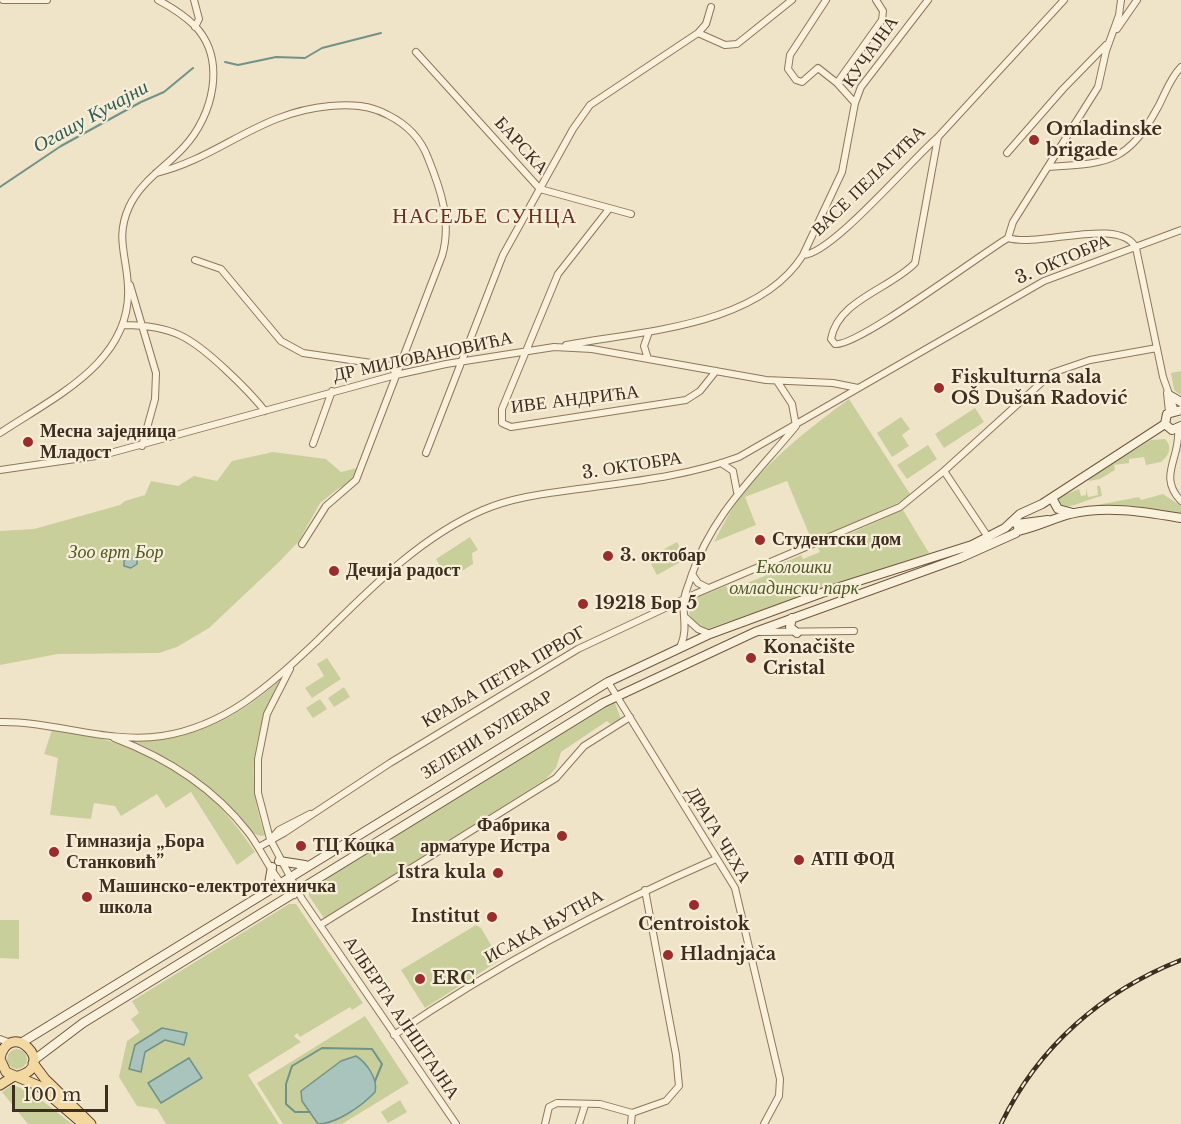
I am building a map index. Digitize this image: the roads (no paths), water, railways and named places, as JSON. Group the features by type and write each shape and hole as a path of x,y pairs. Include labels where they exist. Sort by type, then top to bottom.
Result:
{"main road":[{"path":"83,1124 45,1090 4,1071 0,1055 16,1043 30,1049 33,1061 45,1079 91,1124"},
{"path":"0,1085 29,1071 33,1061"}],"street":[{"path":"3,0 47,0"},
{"path":"142,446 157,384 144,326 128,279 122,252 123,222 136,194 190,140 209,102 214,75 209,49 195,27 158,0"},
{"path":"194,0 199,19 195,27"},
{"path":"698,33 725,45 737,44 792,0"},
{"name":"КУЧАЈНА","path":"826,0 790,55 788,69 792,76 802,82 814,70 820,69 837,82"},
{"path":"855,103 837,82 882,20 884,13 876,0"},
{"name":"КУЧАЈНА","path":"803,255 845,162 855,103 861,87 928,0"},
{"name":"ВАСЕ ПЕЛАГИЋА","path":"554,347 691,324 731,310 776,284 798,265 803,255 814,253 843,232 916,155 938,138 1064,0"},
{"path":"938,138 915,263 846,312 832,336 833,342 838,345 878,325 1008,238 1013,222 1098,87 1121,0"},
{"path":"1007,153 1113,35 1137,0"},
{"path":"426,453 503,255 573,129 590,105 698,33 706,24 711,7"},
{"name":"БАРСКА","path":"416,52 540,189 631,214"},
{"path":"1048,167 1098,162 1125,152 1141,135 1181,67"},
{"path":"156,172 188,161 277,116 311,107 364,106 383,112 403,124 428,156 445,212 447,234 439,263 356,480 326,506 302,544"},
{"path":"525,351 558,274 609,209"},
{"name":"3. ОКТОБРА","path":"108,735 160,736 187,731 244,705 291,665 402,561 473,515 508,501 531,496 686,474 722,464 796,426 1044,281 1181,230"},
{"path":"1008,238 1022,241 1101,233 1119,234 1131,240 1136,248 1168,394 1177,412 1164,419 1174,427 1177,445 1170,475 1171,490 1181,501"},
{"path":"195,260 221,269 260,318 289,347 303,352 392,366 396,375"},
{"path":"0,433 93,369 111,350 124,325 129,301 128,279"},
{"path":"124,325 173,331 197,343 248,391 265,411"},
{"path":"648,359 644,346 649,332"},
{"name":"ДР МИЛОВАНОВИЋА","path":"0,470 77,460 142,446 332,391 396,375 554,347 592,350 777,381 833,383 858,388"},
{"name":"КРАЉА ПЕТРА ПРВОГ","path":"259,847 558,661 708,588 891,512 908,502 1052,373 1090,360 1157,348"},
{"name":"ИВЕ АНДРИЋА","path":"525,351 500,414 502,423 508,426 686,400 700,391 716,371"},
{"path":"681,645 686,617 684,599 692,574 714,526 737,492 796,426 792,404 777,381"},
{"path":"313,444 332,391"},
{"path":"1168,394 1181,402"},
{"name":"ЗЕЛЕНИ БУЛЕВАР","path":"33,1061 83,1023 615,697 755,632 960,558 1013,527 1028,516 1032,510 1174,427"},
{"path":"722,464 733,471 737,492"},
{"path":"944,471 988,537"},
{"path":"1052,498 1058,509 1073,513"},
{"path":"1013,527 1042,525 1049,520 1073,513 1120,509 1181,518"},
{"name":"ЗЕЛЕНИ БУЛЕВАР","path":"16,1043 608,682 681,645 830,590 954,552 1013,527"},
{"path":"692,574 698,583 708,588"},
{"path":"686,617 698,629 710,634"},
{"path":"792,618 790,627 797,633"},
{"path":"755,632 797,633 822,629 854,631"},
{"path":"291,665 267,714 261,738 257,778 265,825 279,861 290,875 295,891"},
{"name":"ДРАГА ЧЕХА","path":"608,682 615,697 630,717 735,888 781,1089 764,1124"},
{"path":"320,925 556,778 584,746 630,717"},
{"path":"0,722 46,725 108,735 150,753 189,775 232,813 259,847 281,881 295,891"},
{"name":"КРАЉА ПЕТРА ПРВОГ","path":"271,839 274,833 304,815 310,814"},
{"path":"265,825 285,826"},
{"name":"ИСАКА ЊУТНА","path":"393,1035 516,958 584,920 716,859"},
{"path":"279,861 298,866 308,864"},
{"path":"268,889 272,867"},
{"path":"545,1124 552,1104 566,1102 607,1105 632,1113 666,1101 676,1092 679,1081 645,890"},
{"name":"АЛБЕРТА АЈНШТАЈНА","path":"295,891 456,1124"},
{"path":"0,1039 16,1043"},
{"path":"579,1124 585,1105"},
{"path":"631,1124 632,1113"}],"water":[{"path":"140,550 142,556 137,558 137,564 131,568 124,566 124,560 132,558"},
{"path":"162,1028 187,1033 184,1045 165,1040 145,1052 141,1072 129,1069 135,1045"},
{"path":"356,1056 371,1072 375,1082 375,1092 348,1113 333,1121 318,1124 302,1101 301,1091 341,1061"},
{"path":"189,1058 202,1078 161,1103 148,1083"}],"waterway":[{"name":"Огашу Кучајни","path":"225,62 238,65 276,57 305,58 322,48 381,33"},
{"name":"Огашу Кучајни","path":"0,187 61,146 141,102 164,92 193,68"},
{"path":"310,1112 295,1112 286,1104 286,1084 292,1066 322,1048 372,1049 382,1064 375,1081"}],"railway":[{"path":"1001,1124 1016,1096 1034,1070 1053,1046 1075,1025 1099,1005 1125,988 1181,960"}],"place":[{"name":"Omladinske brigade","path":"1034,140"},
{"name":"Fiskulturna sala OŠ Dušan Radović","path":"939,388"},
{"name":"Месна заједница Младост","path":"28,442"},
{"name":"Студентски дом","path":"760,540"},
{"name":"3. октобар","path":"608,556"},
{"name":"Дечија радост","path":"334,571"},
{"name":"19218 Бор 5","path":"583,604"},
{"name":"Konačište Cristal","path":"751,658"},
{"name":"Фабрика арматуре Истра","path":"562,836"},
{"name":"ТЦ Коцка","path":"301,846"},
{"name":"Гимназија „Бора Станковић”","path":"54,852"},
{"name":"АТП ФОД","path":"799,860"},
{"name":"Istra kula","path":"498,873"},
{"name":"Машинско-електротехничка школа","path":"87,897"},
{"name":"Centroistok","path":"694,905"},
{"name":"Institut","path":"492,917"},
{"name":"Hladnjača","path":"668,955"},
{"name":"ERC","path":"420,979"}],"district":[{"name":"НАСЕЉЕ СУНЦА","path":"485,217"}],"park label":[{"name":"Зоо врт Бор","path":"116,553"},
{"name":"Еколошки омладински парк","path":"794,578"}]}
